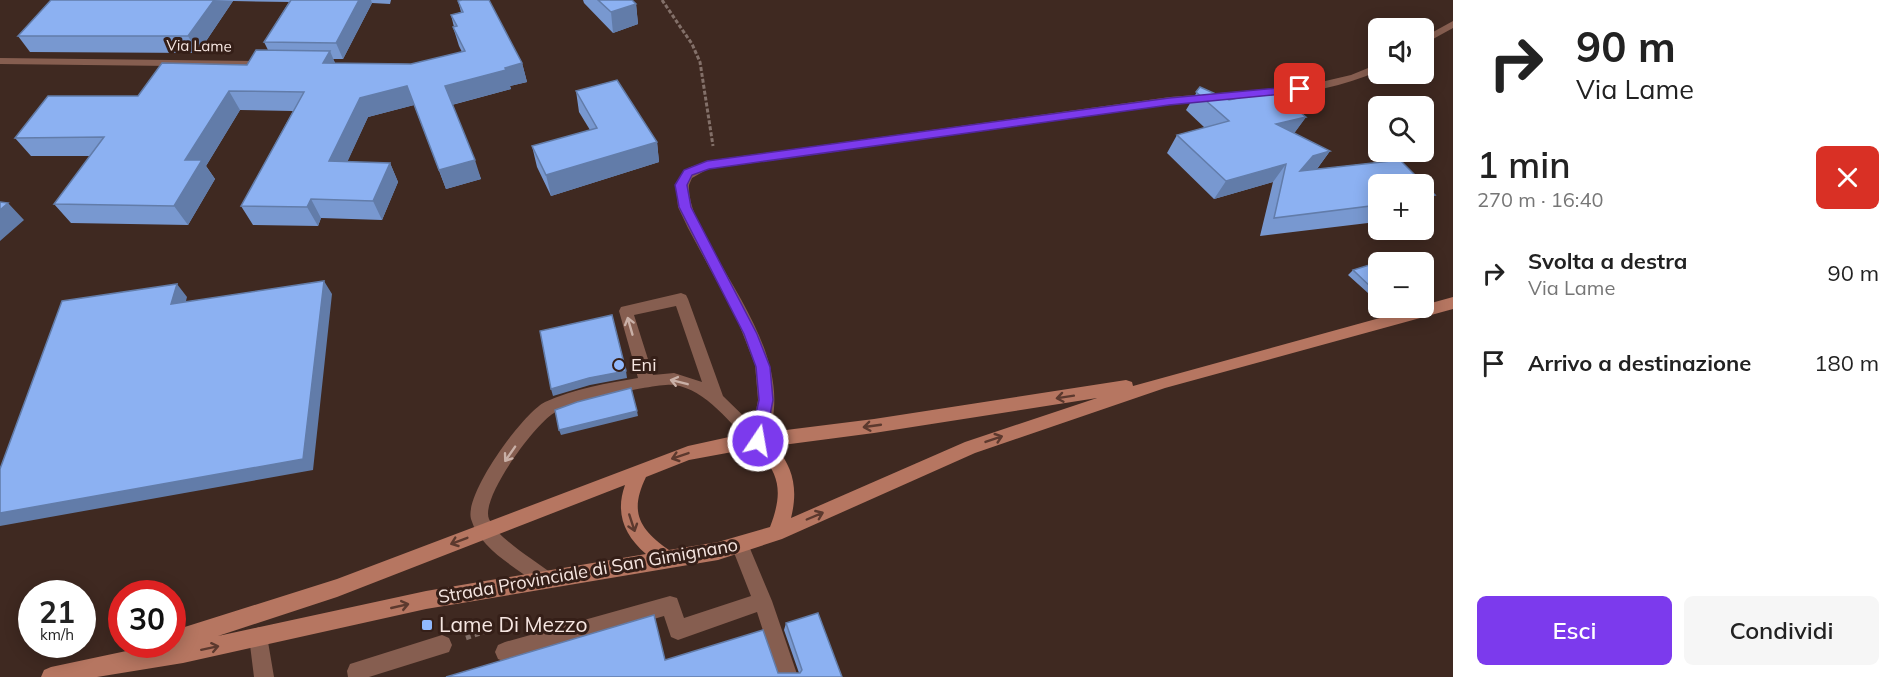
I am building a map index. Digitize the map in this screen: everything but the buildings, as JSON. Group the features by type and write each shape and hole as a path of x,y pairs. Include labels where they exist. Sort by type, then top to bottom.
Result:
{"main road":[{"name":"Strada Provinciale di San Gimignano","path":"51,677 131,660 183,653 426,600 668,560 740,545 776,533 971,447 1165,382 1453,303"},
{"name":"Strada Provinciale di San Gimignano","path":"186,636 311,597 688,453 1165,382"},
{"path":"758,441 777,458 785,476 786,504 776,533"},
{"path":"640,472 628,498 630,519 637,536 668,560"},
{"name":"Strada Provinciale di San Gimignano","path":"131,660 135,658"}],"street":[{"path":"1434,35 1453,24"},
{"name":"Via Lame","path":"0,61 282,64"},
{"path":"758,441 766,400 763,367 751,334 688,214 682,198 681,185 688,173 701,167 718,164 1169,101 1312,88 1353,79 1368,72"},
{"path":"647,382 626,312 681,299 717,402"},
{"path":"545,579 485,531 479,514 485,492 511,452 543,412 564,402 647,382 665,379 682,381 703,391 717,402 758,441"},
{"path":"740,545 763,601 788,677"},
{"path":"505,652 670,605 678,630 763,601"},
{"path":"259,637 264,677"},
{"path":"358,677 357,671 442,645"}],"path":[{"path":"662,0 692,44 700,62 710,131 718,164"},
{"path":"442,645 500,627 505,652"}],"place":[{"name":"Eni","path":"619,365"},
{"name":"Lame Di Mezzo","path":"427,625"}],"route":[{"path":"758,441 766,400 763,367 751,334 685,207 681,185 688,173 707,165 1169,101 1300,89"}]}
